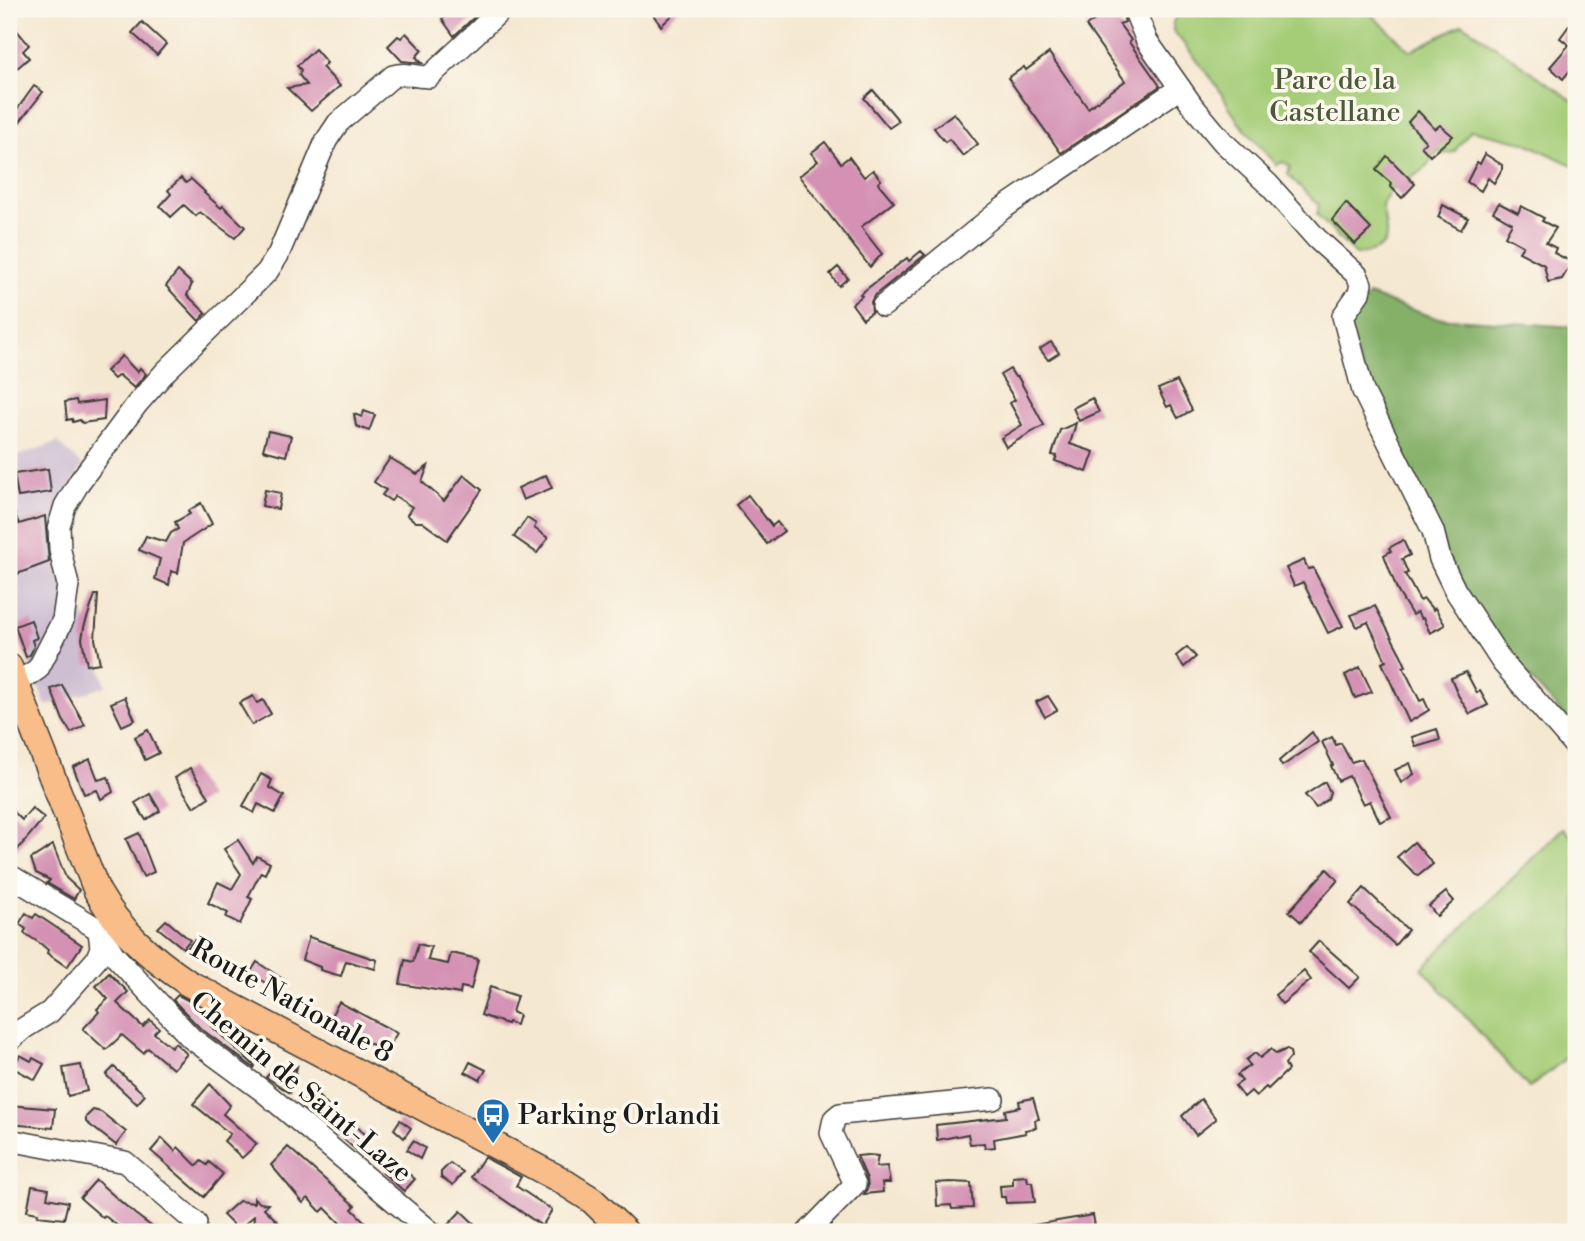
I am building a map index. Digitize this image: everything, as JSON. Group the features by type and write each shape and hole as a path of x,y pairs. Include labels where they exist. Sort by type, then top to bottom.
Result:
{"main road":[{"name":"Route Nationale 8","path":"11,685 33,729 97,891 105,922 188,983 559,1179 592,1200 625,1232"}],"street":[{"path":"11,685 38,669 63,620 68,585 60,550 59,526 65,506 80,481 137,404 166,371 267,272 278,255 326,141 338,123 393,76 403,73 415,78 429,77 502,9"},
{"path":"1134,9 1147,41 1223,142 1268,184 1317,239 1357,275 1361,284 1359,293 1343,316 1363,391 1433,531 1440,559 1454,590 1502,663 1576,747"},
{"path":"883,306 1002,209 1180,88"},
{"path":"9,875 105,922 102,948 96,960 50,1012 9,1041"},
{"name":"Chemin de Saint-Laze","path":"105,922 114,955 191,1038 262,1091 431,1232"},
{"path":"808,1232 855,1184 831,1133 834,1119 841,1114 993,1099"},
{"path":"9,1140 125,1162 195,1223"},
{"path":"371,1182 391,1211 416,1232"}],"shaded area":[{"path":"58,442 82,465 54,518 106,686 46,706 9,615 9,459"}],"green space":[{"name":"Parc de la Castellane","path":"1182,9 1365,9 1411,51 1463,24 1576,103 1576,167 1524,142 1471,130 1454,152 1443,154 1439,151 1422,171 1391,190 1382,205 1386,234 1382,246 1368,253 1355,255 1317,215 1319,205 1288,175 1290,166 1283,162 1277,165 1239,123 1215,83 1173,30 1173,22"},
{"path":"1368,295 1436,318 1576,327 1576,729 1510,656 1459,581 1391,444 1347,329"},
{"path":"1563,828 1576,842 1576,1050 1529,1088 1422,968"}],"building":[{"path":"455,9 483,9 454,36 442,19"},
{"path":"657,9 679,9 661,26 652,13"},
{"path":"1111,9 1121,9 1125,22 1119,24 1160,86 1061,153 1008,78 1024,67 1026,70 1049,53 1088,108 1125,81 1086,26"},
{"path":"1576,16 1576,63 1563,79 1550,67 1569,45 1560,38"},
{"path":"9,21 29,45 23,51 29,58 16,69 9,61"},
{"path":"142,22 166,44 157,55 132,33"},
{"path":"406,33 422,50 416,57 422,63 402,61 388,46 398,36 401,38"},
{"path":"315,49 327,63 322,67 340,86 311,111 287,88 307,85 299,75 301,70 297,66"},
{"path":"34,86 43,92 18,124 10,119"},
{"path":"873,90 899,121 889,128 864,98"},
{"path":"1418,111 1435,129 1440,125 1453,136 1430,156 1421,146 1426,142 1408,122"},
{"path":"954,113 978,144 963,156 949,139 945,142 934,128"},
{"path":"825,142 841,163 849,157 864,177 873,170 881,180 878,183 894,202 861,227 882,254 870,267 799,176 818,161 811,153"},
{"path":"1485,154 1502,165 1502,169 1494,183 1488,178 1481,191 1467,182 1477,162 1480,164"},
{"path":"1387,156 1415,184 1402,198 1390,186 1392,184 1376,170"},
{"path":"181,178 186,183 191,179 245,227 235,238 200,212 196,216 184,205 171,217 160,206 171,194 168,190"},
{"path":"1346,203 1371,229 1355,244 1332,220"},
{"path":"1499,203 1518,213 1521,206 1556,228 1546,243 1556,248 1554,253 1572,262 1562,279 1548,282 1544,265 1519,252 1523,246 1505,236 1512,223 1493,212"},
{"path":"1443,205 1468,218 1461,230 1438,217"},
{"path":"921,251 925,255 874,296 871,302 872,312 863,319 852,304 862,296 860,294 907,258 909,261"},
{"path":"838,267 848,278 839,286 830,274"},
{"path":"178,271 192,284 187,295 206,313 199,321 166,286"},
{"path":"1051,342 1059,353 1048,360 1040,349"},
{"path":"122,356 137,372 140,368 146,374 134,388 119,375 114,379 106,371"},
{"path":"1010,369 1015,377 1018,377 1044,425 1006,447 1001,438 1022,425 1010,403 1015,400 1000,375"},
{"path":"1177,381 1192,410 1178,418 1171,405 1167,407 1158,389"},
{"path":"1092,398 1099,412 1079,421 1073,408"},
{"path":"76,400 77,404 105,400 104,420 82,423 80,420 67,420 65,402"},
{"path":"364,411 375,415 369,431 356,426 354,414 362,417"},
{"path":"1076,423 1070,444 1094,452 1087,472 1055,461 1057,456 1052,455 1060,430"},
{"path":"268,431 291,436 286,456 263,450"},
{"path":"390,458 417,474 428,466 422,482 444,501 464,475 482,490 447,540 407,515 412,507 395,496 391,501 382,495 386,490 374,482"},
{"path":"48,469 51,492 18,497 14,474"},
{"path":"546,475 552,488 523,500 518,488"},
{"path":"265,490 281,493 278,509 262,506"},
{"path":"748,495 772,526 777,522 784,531 767,544 736,505"},
{"path":"9,499 19,524 45,516 49,562 9,577"},
{"path":"201,503 212,524 183,543 178,573 171,571 169,585 155,579 160,559 139,550 146,536 166,542 171,533 178,529 175,522 190,514 188,511"},
{"path":"527,518 536,524 534,528 548,538 537,553 514,537"},
{"path":"1403,540 1410,555 1402,559 1408,573 1405,574 1420,601 1424,599 1433,610 1435,608 1445,625 1430,633 1423,618 1421,619 1417,612 1412,615 1398,592 1384,555 1391,551 1389,548"},
{"path":"1304,560 1308,569 1313,568 1343,626 1328,633 1303,582 1294,586 1286,568"},
{"path":"95,595 98,595 95,639 100,663 87,665 82,639"},
{"path":"1375,606 1401,655 1406,666 1403,667 1420,701 1424,699 1429,710 1409,722 1382,663 1386,661 1368,622 1357,627 1351,615"},
{"path":"31,620 37,638 32,640 34,647 26,657 15,626"},
{"path":"1187,647 1196,657 1184,667 1176,656"},
{"path":"1360,667 1372,692 1355,698 1345,675"},
{"path":"1466,672 1477,693 1480,691 1488,705 1470,714 1451,678"},
{"path":"62,685 85,725 71,733 51,689"},
{"path":"253,696 257,703 263,700 271,714 252,725 239,703"},
{"path":"1048,696 1057,710 1045,717 1036,702"},
{"path":"125,697 135,720 122,726 111,703"},
{"path":"1437,729 1440,740 1416,747 1412,737"},
{"path":"148,730 159,753 145,760 135,737"},
{"path":"1312,732 1318,742 1282,766 1279,761"},
{"path":"1332,737 1336,745 1341,743 1351,762 1362,759 1391,817 1380,822 1370,801 1363,804 1349,776 1338,781 1322,742"},
{"path":"90,759 98,780 108,777 113,792 101,799 97,790 84,794 73,767"},
{"path":"1410,763 1414,774 1401,783 1395,770"},
{"path":"190,768 209,797 194,807 175,778"},
{"path":"261,774 272,780 269,787 284,796 275,813 258,804 254,813 243,806"},
{"path":"1325,782 1330,792 1328,799 1316,808 1305,795"},
{"path":"150,794 160,811 146,820 135,803"},
{"path":"9,807 22,820 32,808 44,818 9,860"},
{"path":"139,833 154,872 143,877 126,839"},
{"path":"238,840 253,863 257,856 270,863 265,874 261,872 248,897 252,899 240,924 226,917 228,913 208,903 218,882 232,889 241,874 224,849"},
{"path":"1414,842 1433,864 1418,876 1397,857"},
{"path":"53,845 66,878 79,890 74,899 47,883 50,880 36,873 31,859"},
{"path":"1327,869 1338,880 1301,922 1289,911"},
{"path":"1364,888 1408,930 1395,945 1350,904"},
{"path":"1446,892 1454,901 1437,916 1429,906"},
{"path":"26,913 33,918 36,914 82,945 67,967 24,933 26,929 19,924"},
{"path":"166,920 190,940 183,948 158,928"},
{"path":"309,937 377,960 375,969 346,961 341,976 320,970 320,967 302,960"},
{"path":"194,940 221,961 214,969 187,948"},
{"path":"1319,941 1360,977 1349,988 1309,952"},
{"path":"418,944 431,947 428,960 448,964 451,953 478,959 471,989 461,987 460,994 400,984 405,960 413,962"},
{"path":"257,962 284,980 276,990 250,973"},
{"path":"1304,971 1311,980 1282,1004 1275,995"},
{"path":"109,973 128,992 117,1003 143,1027 150,1020 159,1028 154,1033 171,1047 175,1043 187,1054 173,1069 148,1048 143,1053 122,1035 106,1050 83,1029 108,999 96,986"},
{"path":"490,987 517,996 512,1012 519,1015 516,1025 481,1015"},
{"path":"178,995 219,1017 211,1026 255,1066 254,1068 200,1028 173,1000"},
{"path":"339,1002 397,1033 386,1052 328,1021"},
{"path":"1271,1049 1276,1054 1287,1049 1290,1052 1291,1057 1285,1064 1288,1070 1268,1089 1266,1087 1256,1096 1251,1091 1244,1097 1235,1086 1242,1081 1237,1075 1250,1065 1246,1060 1255,1053 1260,1058"},
{"path":"20,1055 44,1064 35,1080 13,1068"},
{"path":"470,1062 486,1070 480,1080 465,1072"},
{"path":"81,1065 87,1091 68,1096 63,1068"},
{"path":"114,1067 145,1095 137,1104 106,1075"},
{"path":"297,1067 290,1093 266,1077 273,1070 286,1077"},
{"path":"210,1084 230,1105 223,1114 257,1144 242,1158 224,1141 230,1134 193,1104"},
{"path":"313,1091 332,1110 321,1122 302,1103"},
{"path":"1033,1098 1039,1119 1035,1120 1036,1128 1025,1130 1026,1133 994,1139 995,1147 985,1148 984,1143 970,1144 968,1134 937,1140 936,1125 1006,1117 1005,1110 1020,1107 1019,1101"},
{"path":"1201,1099 1216,1119 1196,1135 1182,1116"},
{"path":"9,1105 55,1109 53,1128 9,1124"},
{"path":"93,1110 101,1112 126,1132 116,1145 86,1122 86,1117"},
{"path":"400,1120 411,1128 404,1138 394,1129"},
{"path":"351,1121 367,1136 356,1150 338,1134"},
{"path":"162,1138 175,1151 178,1147 197,1166 201,1161 207,1165 209,1162 223,1174 204,1197 151,1151"},
{"path":"413,1141 425,1148 420,1159 407,1150"},
{"path":"288,1147 355,1206 352,1209 368,1225 361,1232 349,1232 325,1208 321,1212 308,1198 303,1203 271,1165"},
{"path":"857,1156 878,1156 876,1167 887,1166 890,1183 882,1183 883,1192 864,1194 868,1187 867,1179"},
{"path":"484,1157 521,1177 516,1186 552,1210 542,1226 471,1177"},
{"path":"394,1161 415,1179 404,1191 383,1173"},
{"path":"450,1163 463,1172 453,1185 441,1177 441,1172"},
{"path":"1027,1176 1028,1182 1032,1182 1035,1202 1006,1203 1005,1197 1001,1197 1000,1186 1013,1185 1013,1177"},
{"path":"96,1180 159,1232 125,1232 105,1216 103,1218 80,1198"},
{"path":"936,1183 971,1183 973,1208 952,1209 951,1205 937,1206"},
{"path":"32,1186 49,1189 47,1198 68,1202 64,1219 37,1216 38,1213 27,1211"},
{"path":"254,1198 260,1203 268,1204 264,1208 281,1225 274,1232 253,1232 254,1216 238,1230 223,1215 239,1201 254,1203"},
{"path":"461,1211 483,1232 444,1232"},
{"path":"1093,1215 1096,1232 1029,1232 1028,1226"}],"place":[{"name":"Parking Orlandi","path":"493,1145"}]}
